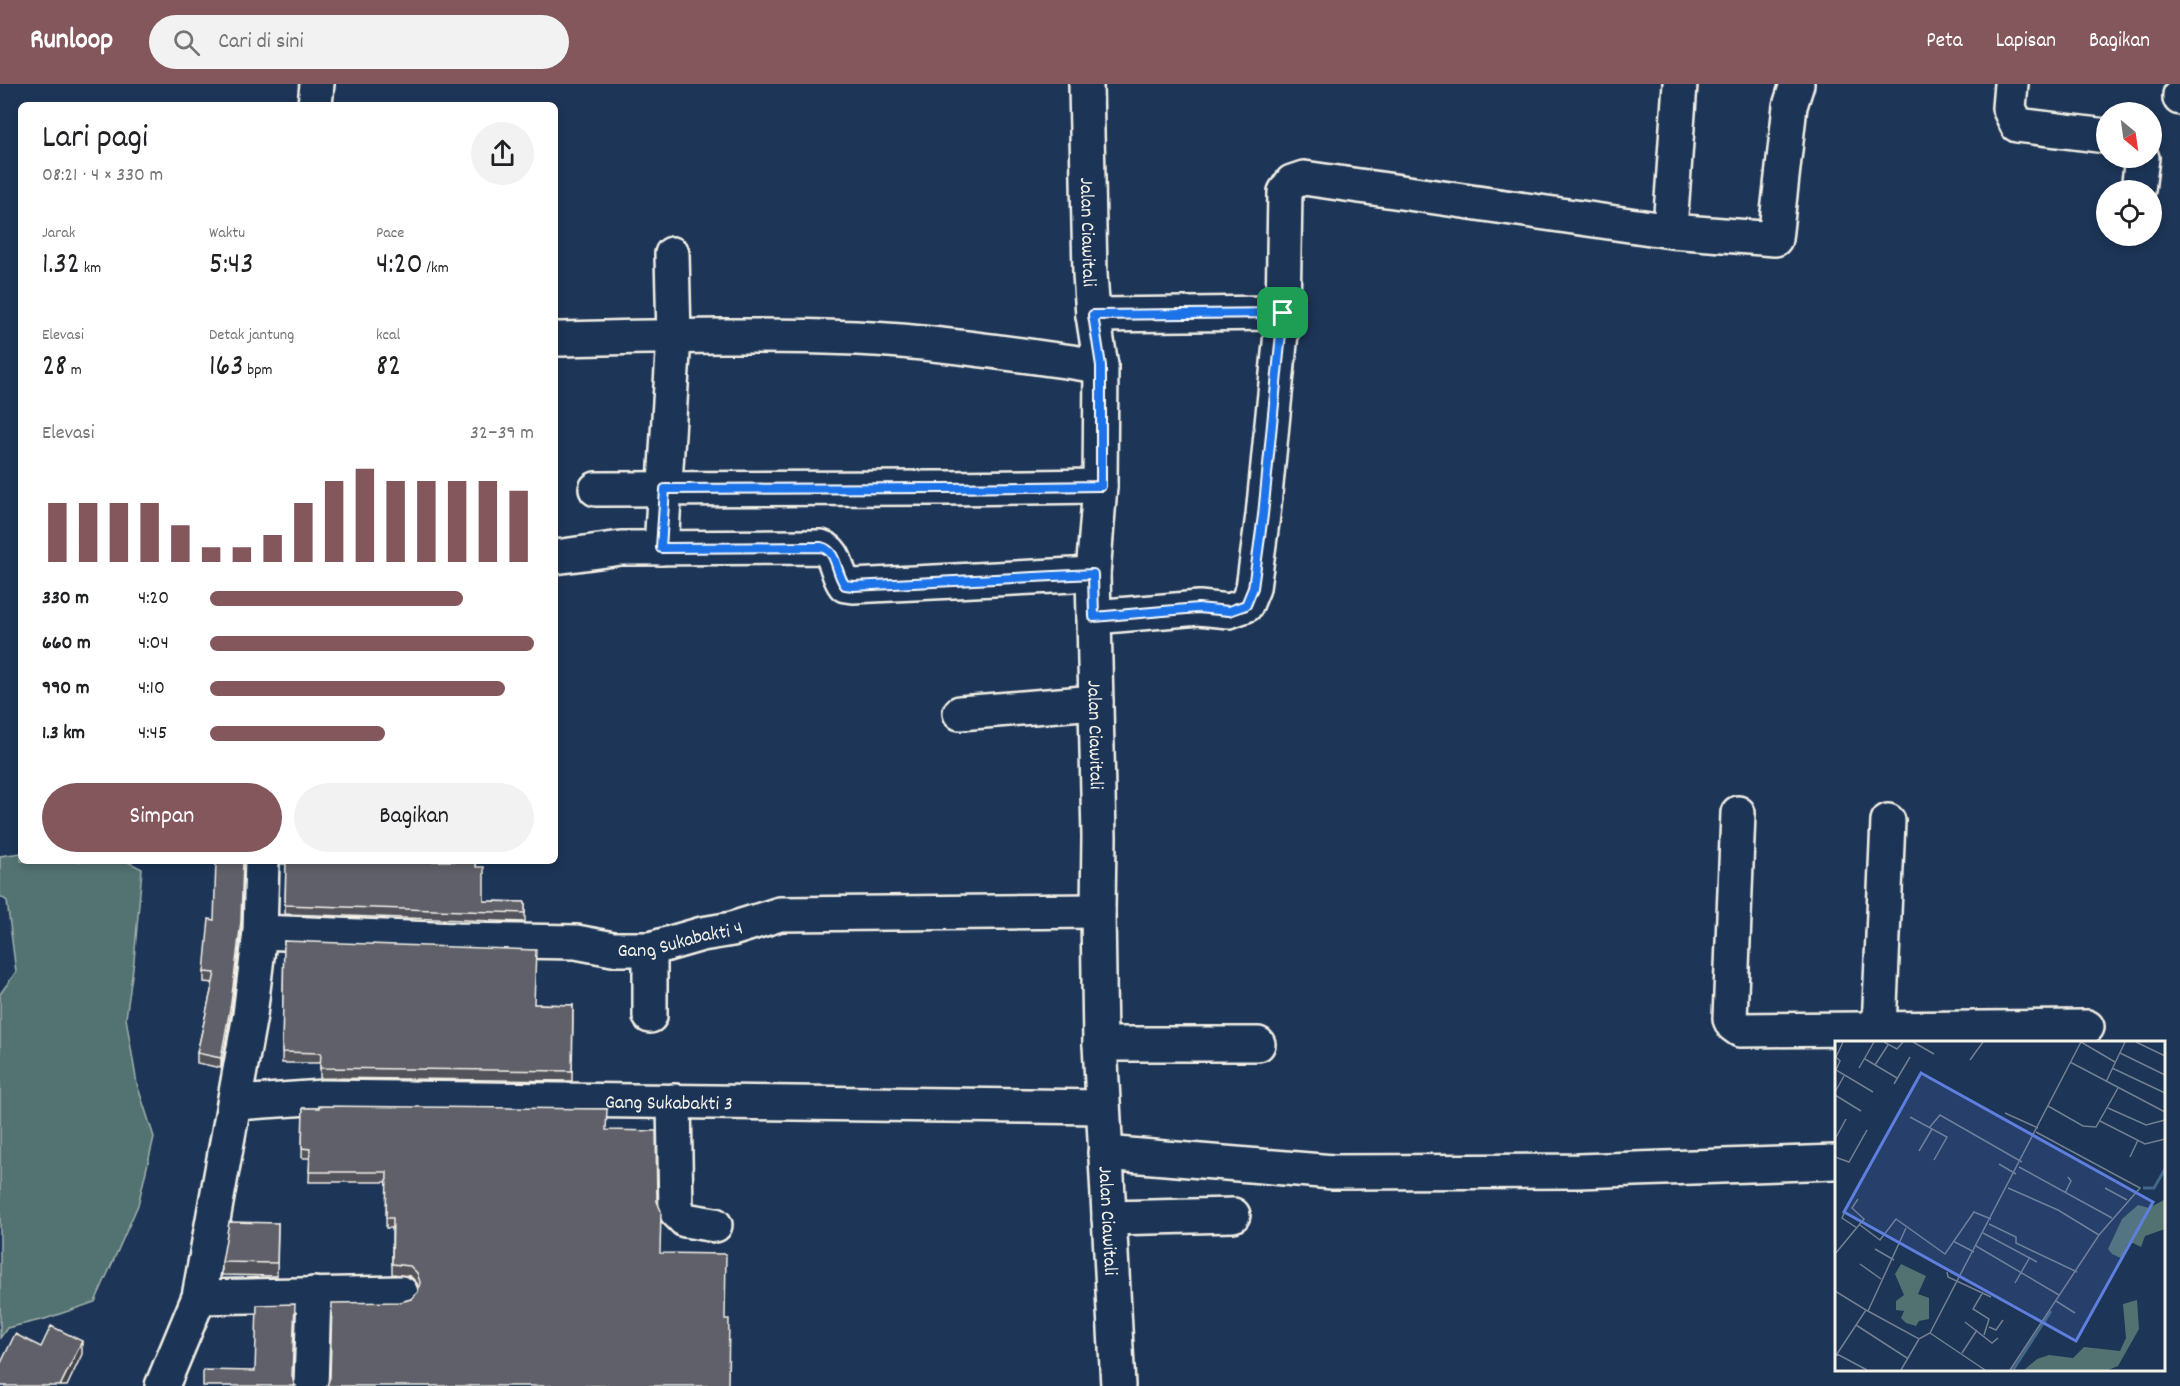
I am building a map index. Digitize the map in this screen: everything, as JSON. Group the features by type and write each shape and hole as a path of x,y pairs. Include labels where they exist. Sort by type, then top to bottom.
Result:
{"street":[{"path":"315,102 317,84"},
{"name":"Jalan Ciawitali","path":"1086,84 1093,315 1101,366 1101,486 1093,574 1099,837 1100,1044 1118,1386"},
{"path":"1671,214 1680,84"},
{"path":"1094,617 1198,608 1229,611 1246,605 1253,588 1263,515 1283,313 1285,192 1292,182 1304,178 1671,231 1775,239 1790,106 1797,84"},
{"path":"2011,84 2009,108 2017,125 2096,135"},
{"path":"661,548 674,337 672,254"},
{"path":"1093,315 1283,313"},
{"path":"558,339 857,338 983,350 1101,366"},
{"path":"596,489 1101,486"},
{"path":"558,557 621,548 821,547 829,549 833,554 839,578 845,585 853,586 1093,574"},
{"path":"960,714 1095,702"},
{"path":"1738,813 1730,1019 1733,1025 1740,1030 1895,1033 2087,1027"},
{"path":"1888,821 1895,1033"},
{"path":"162,1386 199,1297 250,1015 260,932 262,864"},
{"name":"Gang Sukabakti 4","path":"260,932 576,942 613,949 650,949 702,934 732,929 780,914 1098,911"},
{"path":"650,949 650,1016"},
{"path":"1100,1044 1258,1044"},
{"name":"Gang Sukabakti 3","path":"235,1103 322,1097 1102,1107"},
{"path":"674,1101 676,1211 685,1220 715,1225"},
{"path":"1106,1153 1333,1172 1578,1172 1835,1162"},
{"path":"1109,1218 1233,1215"},
{"path":"199,1297 401,1293"},
{"path":"311,1386 314,1294"}],"green space":[{"path":"18,853 18,864 132,864 142,869 134,961 126,1018 137,1084 154,1137 138,1205 95,1302 45,1319 7,1328 0,1338 0,994 16,972 7,901 0,896 0,856"}],"building":[{"path":"216,864 243,864 241,921 231,1003 221,1058 197,1053 215,973 204,972 209,919 214,920"},
{"path":"286,864 476,864 476,867 484,867 484,901 525,902 525,913 285,905"},
{"path":"284,941 536,950 534,1004 573,1005 572,1071 320,1068 321,1053 282,1052"},
{"path":"319,1106 607,1109 606,1130 656,1131 657,1201 661,1211 660,1253 726,1254 725,1319 729,1319 728,1386 327,1386 330,1377 332,1303 401,1302 411,1299 418,1292 420,1282 417,1273 410,1266 392,1264 393,1218 386,1218 387,1172 309,1172 310,1149 302,1148 303,1108 319,1108"},
{"path":"229,1222 278,1223 277,1263 222,1262"},
{"path":"295,1304 292,1375 296,1386 203,1386 203,1370 255,1371 257,1305"},
{"path":"51,1326 82,1341 60,1386 0,1385 0,1365 15,1334 41,1347"}],"route":[{"path":"1283,313 1263,515 1253,588 1246,605 1229,611 1198,608 1094,617 1093,574 853,586 845,585 839,578 833,554 829,549 821,547 661,548 665,489 1101,486 1101,366 1093,315 1283,313"}]}
